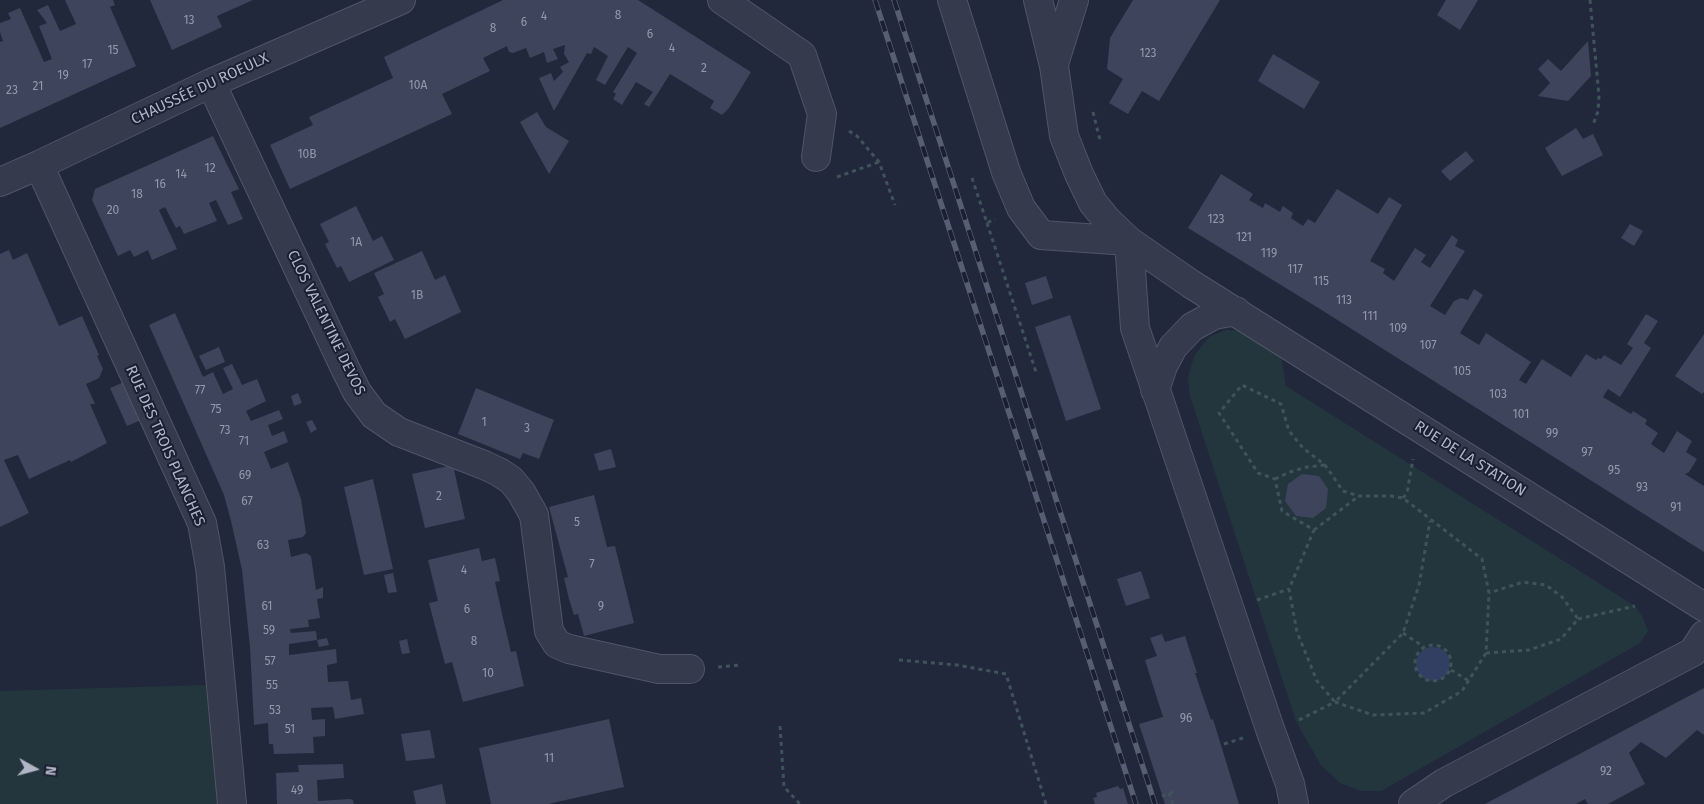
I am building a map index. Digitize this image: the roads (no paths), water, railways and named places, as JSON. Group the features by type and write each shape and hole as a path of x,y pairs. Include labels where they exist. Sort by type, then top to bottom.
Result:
{"street":[{"name":"CHAUSSÉE DU ROEULX","path":"0,182 211,82 401,0"},
{"path":"722,0 802,55 822,114 823,169"},
{"path":"952,0 1006,172 1021,208 1041,235 1129,241 1135,328 1270,730 1296,797"},
{"name":"RUE DE LA STATION","path":"1038,0 1054,66 1064,136 1093,203 1106,220 1129,241 1191,284 1704,606"},
{"name":"RUE DE LA STATION","path":"1054,66 1074,0"},
{"name":"CLOS VALENTINE DEVOS","path":"211,82 345,368 357,392 374,415 399,432 499,472 521,492 534,515 549,631 557,644 569,649 659,668 690,669"},
{"name":"RUE DES TROIS PLANCHES","path":"39,165 202,523 210,567 232,804"},
{"path":"1155,390 1163,366 1173,347 1192,327 1214,315 1236,311"},
{"path":"1413,804 1693,652 1704,635"}],"water":[{"path":"1433,647 1440,648 1445,652 1449,657 1449,671 1445,676 1440,680 1433,681 1426,680 1421,676 1417,671 1416,664 1417,657 1421,652 1426,648"}],"railway":[{"path":"875,0 1136,804"},
{"path":"894,0 1155,804"}]}
